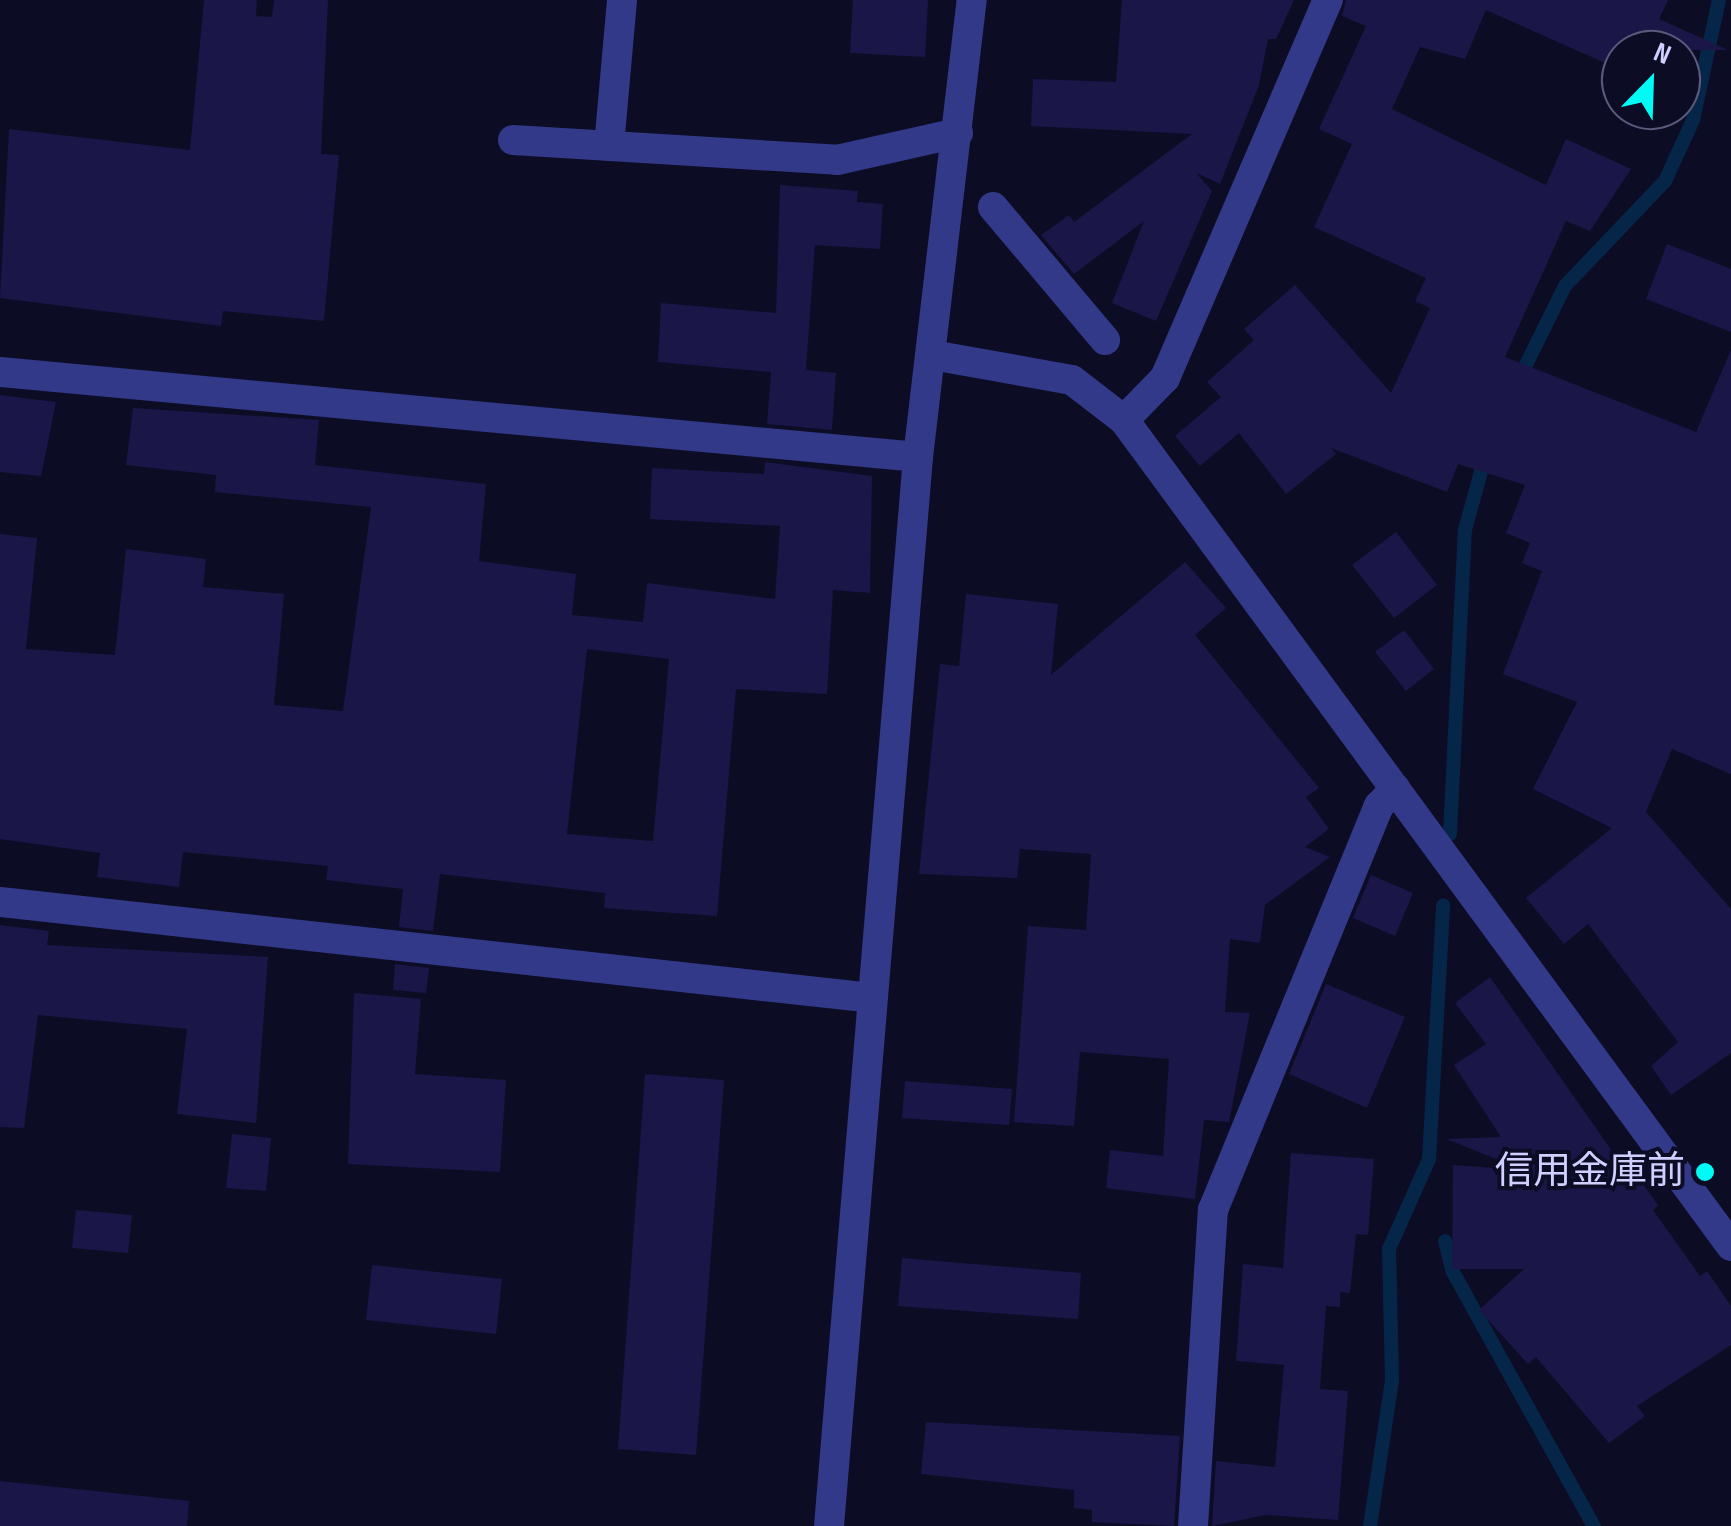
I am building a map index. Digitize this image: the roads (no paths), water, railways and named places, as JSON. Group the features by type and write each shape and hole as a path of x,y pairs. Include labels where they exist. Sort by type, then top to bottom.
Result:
{"street":[{"path":"609,146 622,0"},
{"path":"829,1526 918,457 972,0"},
{"path":"1124,420 1164,378 1328,0"},
{"path":"513,140 837,160 958,133"},
{"path":"993,207 1106,340"},
{"path":"932,355 1072,380 1124,420 1731,1246"},
{"path":"0,372 918,457"},
{"path":"1193,1526 1213,1210 1379,806 1394,788"},
{"path":"0,902 872,998"}],"waterway":[{"path":"1519,379 1565,286 1665,181 1693,120 1719,0"},
{"path":"1450,834 1465,530 1486,453"},
{"path":"1370,1526 1392,1380 1389,1249 1429,1159 1443,905"},
{"path":"1445,1241 1453,1272 1594,1526"}],"place":[{"name":"信用金庫前","path":"1705,1172"}]}
